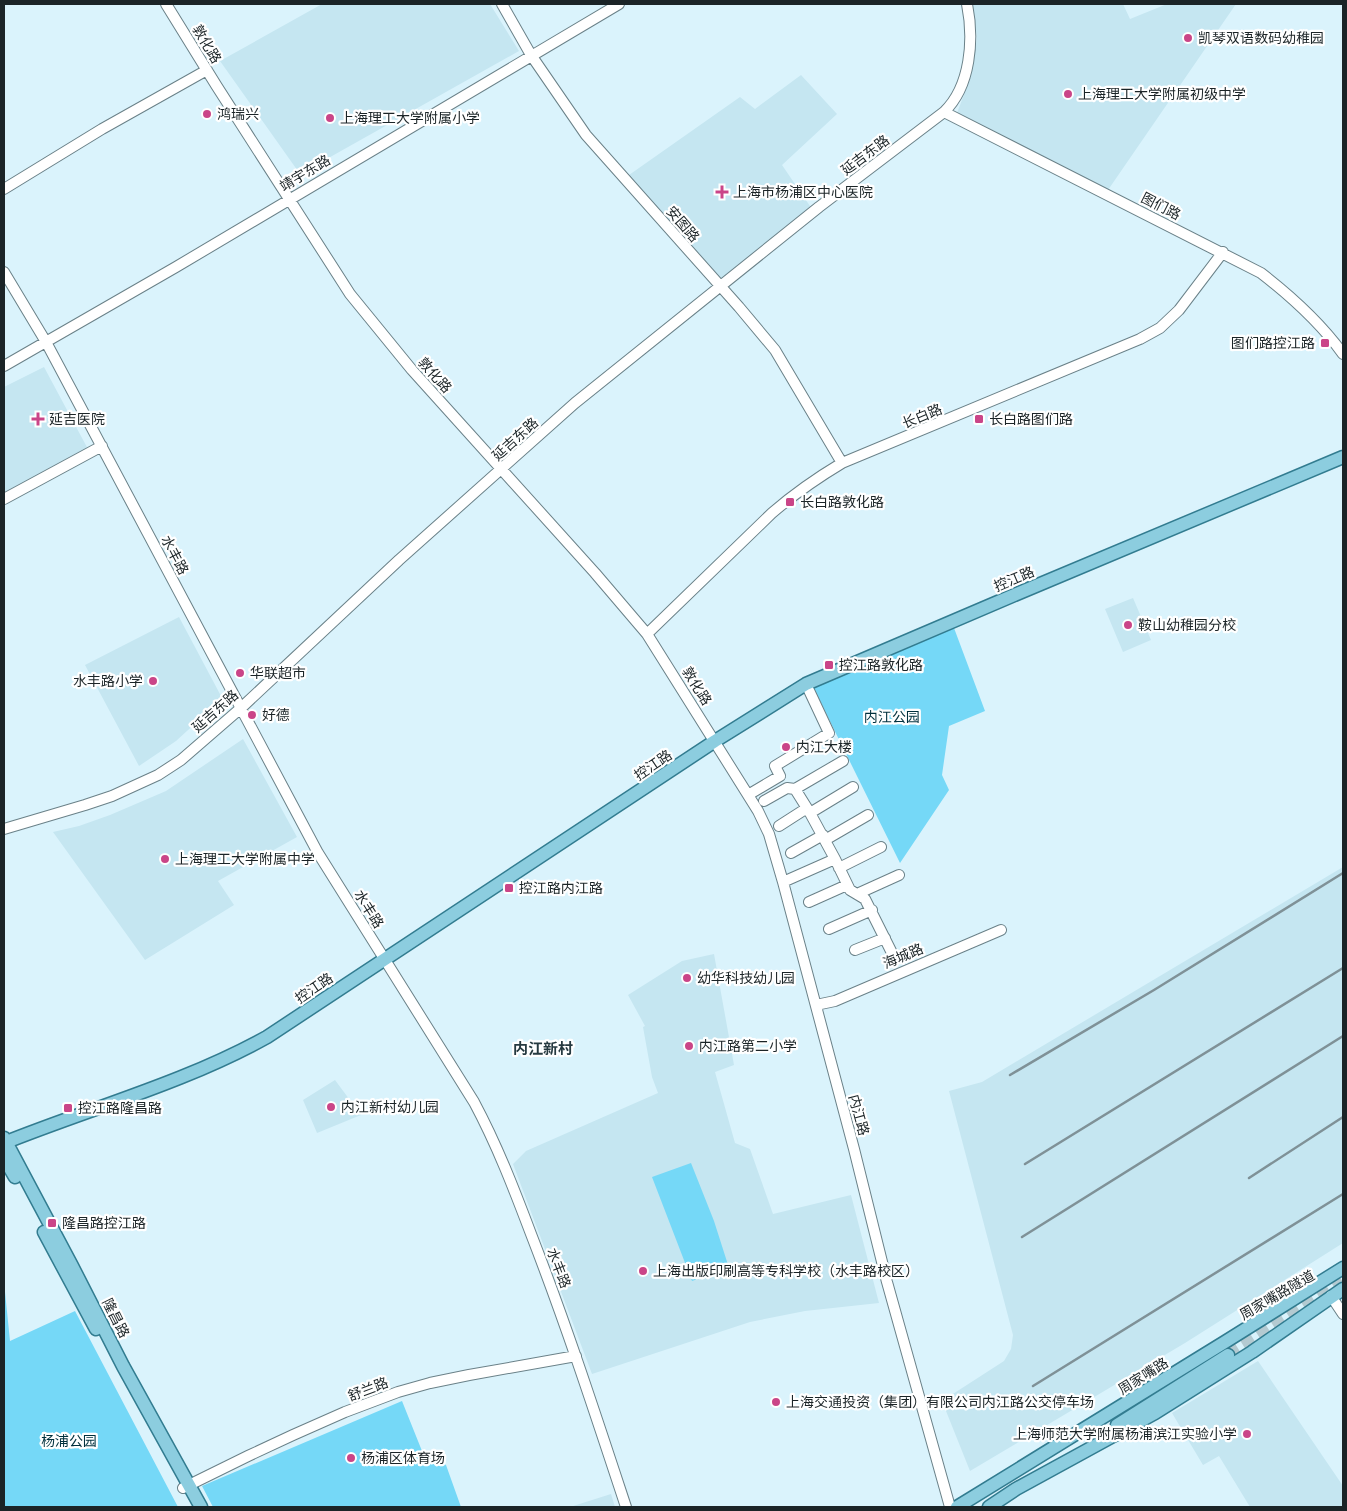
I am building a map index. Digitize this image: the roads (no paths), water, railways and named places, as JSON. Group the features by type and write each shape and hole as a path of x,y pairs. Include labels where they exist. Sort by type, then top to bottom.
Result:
{"main road":[{"name":"控江路","path":"4,1141 184,1076 243,1050 286,1024 715,741 806,684 1343,457"},
{"name":"隆昌路","path":"4,1141 72,1266 186,1486 193,1507"},
{"name":"隆昌路","path":"4,1158 77,1296 186,1486 201,1507"},
{"name":"周家嘴路","path":"957,1507 1226,1349 1343,1268"},
{"name":"周家嘴路隧道","path":"1016,1489 1226,1349 1343,1274"},
{"path":"989,1507 1016,1489 1155,1413 1252,1352 1343,1289"}],"street":[{"name":"敦化路","path":"166,4 288,199 363,312 412,370 595,573 647,634 715,741"},
{"name":"安图路","path":"502,4 531,55 586,135 738,306 774,350 842,463"},
{"name":"靖宇东路","path":"4,366 619,4"},
{"name":"延吉东路","path":"4,829 112,796 158,775 181,760 241,708 399,560 590,391 819,207 944,112 957,95 969,56 970,29 967,4"},
{"path":"4,189 102,129 207,70"},
{"name":"图们路","path":"944,112 1261,273 1284,290 1318,322 1343,354"},
{"name":"长白路","path":"647,634 772,513 800,490 842,463 1140,339 1160,328 1179,310 1222,252"},
{"name":"水丰路","path":"4,272 46,342 318,853 474,1102 489,1130 503,1160 556,1298 626,1507"},
{"path":"4,499 102,446"},
{"path":"748,794 780,776 775,766 829,733 806,684"},
{"name":"内江路","path":"715,741 758,811 769,834 816,1005 890,1292 950,1507"},
{"path":"764,801 787,788 795,789 843,761"},
{"path":"780,826 853,787"},
{"path":"795,789 824,837 850,890 865,898 891,951"},
{"path":"791,853 868,816"},
{"path":"783,882 880,847"},
{"path":"857,894 899,875"},
{"path":"809,902 847,885"},
{"path":"829,929 872,910"},
{"name":"海城路","path":"816,1005 835,1001 1001,930"},
{"path":"855,950 885,938"},
{"path":"1331,1296 1343,1314"},
{"name":"舒兰路","path":"186,1486 345,1412 398,1392 469,1374 576,1356"}],"tunnel":[{"path":"1228,1355 1343,1282"}],"railway":[{"path":"1010,1075 1154,990 1343,873"},
{"path":"1025,1164 1343,968"},
{"path":"1022,1237 1343,1036"},
{"path":"1249,1178 1343,1117"},
{"path":"1033,1386 1343,1194"}],"place":[{"name":"凯琴双语数码幼稚园","path":"1188,38"},
{"name":"上海理工大学附属初级中学","path":"1068,94"},
{"name":"鸿瑞兴","path":"207,114"},
{"name":"上海理工大学附属小学","path":"330,118"},
{"name":"上海市杨浦区中心医院","path":"722,192"},
{"name":"图们路控江路","path":"1325,343"},
{"name":"延吉医院","path":"38,419"},
{"name":"长白路图们路","path":"979,419"},
{"name":"长白路敦化路","path":"790,502"},
{"name":"鞍山幼稚园分校","path":"1128,625"},
{"name":"控江路敦化路","path":"829,665"},
{"name":"华联超市","path":"240,673"},
{"name":"水丰路小学","path":"153,681"},
{"name":"好德","path":"252,715"},
{"name":"内江大楼","path":"786,747"},
{"name":"上海理工大学附属中学","path":"165,859"},
{"name":"控江路内江路","path":"509,888"},
{"name":"幼华科技幼儿园","path":"687,978"},
{"name":"内江路第二小学","path":"689,1046"},
{"name":"内江新村幼儿园","path":"331,1107"},
{"name":"控江路隆昌路","path":"68,1108"},
{"name":"隆昌路控江路","path":"52,1223"},
{"name":"上海出版印刷高等专科学校（水丰路校区）","path":"643,1271"},
{"name":"上海交通投资（集团）有限公司内江路公交停车场","path":"776,1402"},
{"name":"上海师范大学附属杨浦滨江实验小学","path":"1247,1434"},
{"name":"杨浦区体育场","path":"351,1458"}],"district":[{"name":"内江新村","path":"543,1049"}],"park label":[{"name":"内江公园","path":"892,717"},
{"name":"杨浦公园","path":"69,1441"}]}
